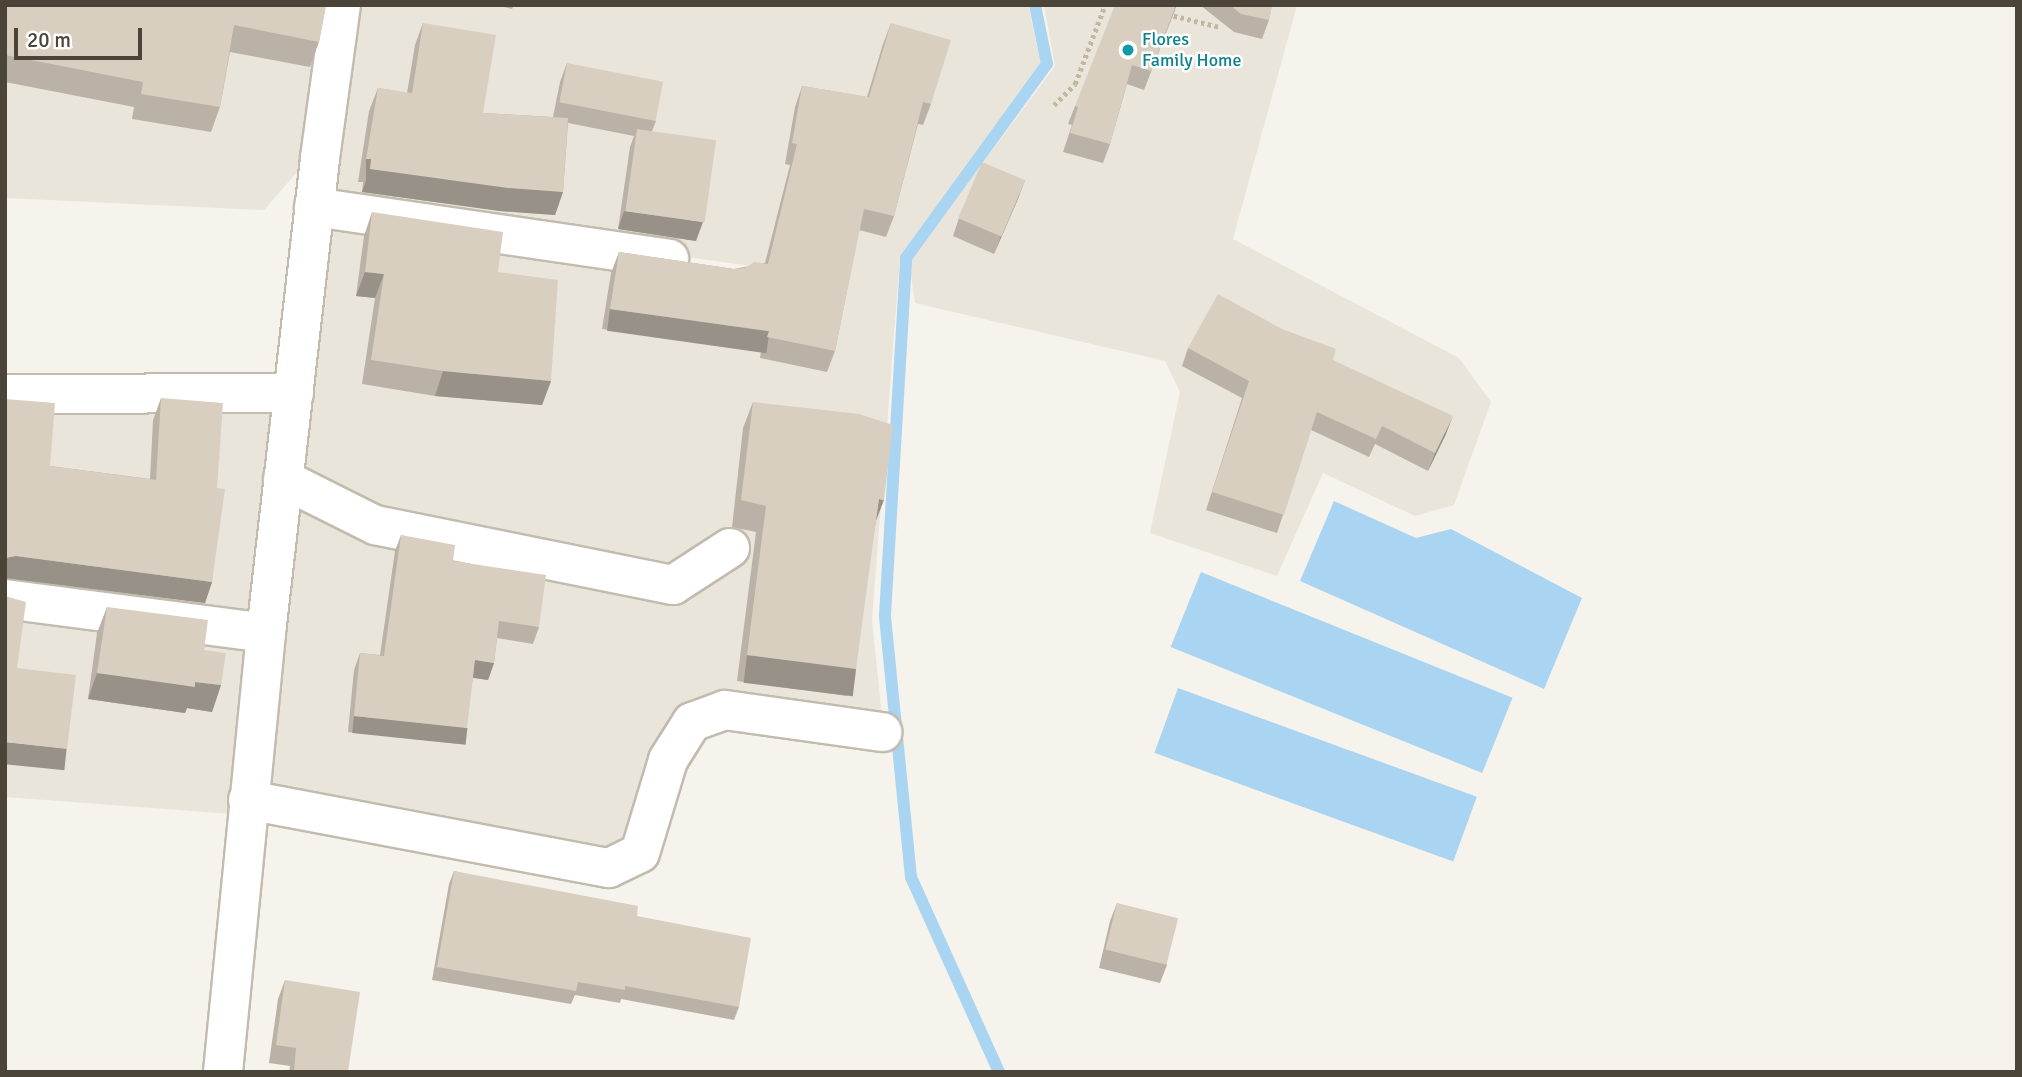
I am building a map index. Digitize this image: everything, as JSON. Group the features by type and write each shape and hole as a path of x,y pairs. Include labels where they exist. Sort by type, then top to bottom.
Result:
{"street":[{"path":"223,1072 248,800 283,479 314,207 341,5"},
{"path":"314,207 703,264"},
{"path":"5,394 294,393"},
{"path":"283,479 375,526 673,584 730,548"},
{"path":"5,599 266,633"},
{"path":"248,800 609,868 640,853 668,760 692,722 725,710 882,732"}],"path":[{"path":"1054,105 1074,84 1105,5"},
{"path":"1158,11 1220,27"}],"shaded area":[{"path":"5,5 328,5 304,164 264,210 5,198"},
{"path":"356,5 1028,5 1041,64 900,257 872,620 883,726 725,702 690,711 662,753 636,840 614,852 270,789 300,493 373,529 677,589 741,550 733,539 671,578 378,518 299,476 327,213 750,277 750,266 329,205"},
{"path":"1044,5 1297,5 1233,239 1459,358 1491,402 1454,505 1415,516 1323,473 1277,576 1150,533 1180,392 1165,361 915,303 909,262 1055,66"},
{"path":"5,407 272,408 278,417 252,625 5,592"},
{"path":"5,606 250,638 232,814 5,797"}],"water":[{"path":"1334,501 1416,538 1451,529 1582,598 1544,689 1300,581"},
{"path":"1201,572 1513,698 1482,773 1171,647"},
{"path":"1178,688 1477,797 1453,862 1154,753"}],"building":[{"path":"5,5 326,5 319,42 234,25 220,107 141,94 143,82 5,55"},
{"path":"1115,5 1176,5 1151,71 1132,65 1110,144 1070,133 1078,107 1075,106"},
{"path":"1230,5 1272,5 1269,20 1241,14"},
{"path":"423,23 496,35 483,113 568,118 563,192 508,188 370,169 371,159 366,159 378,88 412,93"},
{"path":"891,23 951,40 931,104 923,102 894,216 864,209 835,351 767,337 769,331 610,309 619,252 734,269 745,268 754,262 768,264 797,144 792,143 802,86 869,97"},
{"path":"567,63 663,82 656,121 559,102"},
{"path":"637,129 716,140 705,222 625,211"},
{"path":"982,162 1025,180 1001,237 958,218"},
{"path":"372,212 503,232 498,272 558,280 551,381 443,371 371,360 384,274 365,272"},
{"path":"1218,294 1282,329 1336,349 1333,360 1453,416 1435,453 1382,426 1376,439 1317,412 1284,515 1212,492 1249,381 1188,348"},
{"path":"161,398 223,403 217,488 225,489 212,582 16,556 5,558 5,399 55,403 50,466 156,480"},
{"path":"753,402 859,414 893,425 884,500 879,499 856,669 747,655 766,506 741,500"},
{"path":"401,535 455,545 453,561 546,575 539,627 499,621 494,663 475,660 467,728 354,716 360,653 384,656"},
{"path":"5,596 26,602 17,668 76,675 67,749 5,742"},
{"path":"107,607 208,620 204,650 226,653 221,685 195,682 195,687 97,673"},
{"path":"454,871 638,906 637,916 751,938 739,1007 625,986 625,990 578,982 576,991 437,967"},
{"path":"1117,903 1178,918 1167,965 1105,950"},
{"path":"285,980 360,992 348,1072 294,1072 296,1048 276,1045"}],"waterway":[{"path":"999,1072 911,877 885,615 906,258 1047,64 1035,5"}],"place":[{"name":"Flores Family Home","path":"1128,50"}]}
